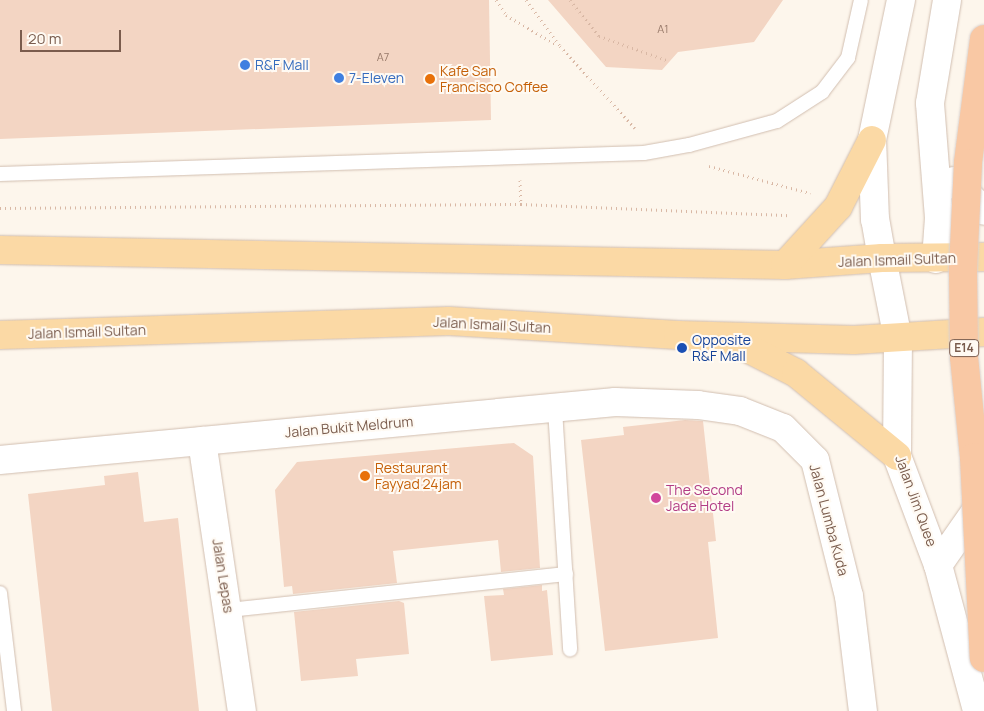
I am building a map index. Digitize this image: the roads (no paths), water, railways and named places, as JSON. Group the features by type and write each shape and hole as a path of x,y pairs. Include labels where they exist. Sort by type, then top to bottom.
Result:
{"highway":[{"name":"E14","path":"984,39 968,163 963,270 964,357 974,457 984,658"}],"main road":[{"path":"785,265 838,207 872,140"},
{"name":"Jalan Ismail Sultan","path":"0,250 785,265 882,258 936,259 984,257"},
{"name":"Jalan Ismail Sultan","path":"0,335 449,321 724,336 898,339 984,332"},
{"path":"724,336 796,373 897,456"}],"street":[{"name":"Jalan Jim Quee","path":"901,0 872,140 875,220 898,339 897,456 938,565 973,707"},
{"path":"947,0 930,103 939,218 936,259 984,264"},
{"path":"932,146 953,180 984,211"},
{"name":"Jalan Bukit Meldrum","path":"0,460 616,402 698,405"},
{"name":"Jalan Lumba Kuda","path":"698,405 740,410 783,428 815,460 848,596 863,711"},
{"name":"Jalan Lepas","path":"202,441 229,610 242,711"},
{"path":"938,565 975,512 984,509"}],"lane":[{"path":"0,174 656,151 777,121 822,92 848,58 861,0"},
{"path":"555,409 570,650"},
{"path":"229,610 566,574"},
{"path":"0,593 14,711"}],"place":[{"name":"R&F Mall","path":"245,65"},
{"name":"7-Eleven","path":"339,78"},
{"name":"Kafe San Francisco Coffee","path":"430,79"},
{"name":"Opposite R&F Mall","path":"682,348"},
{"name":"Restaurant Fayyad 24jam","path":"365,476"},
{"name":"The Second Jade Hotel","path":"656,498"}]}
